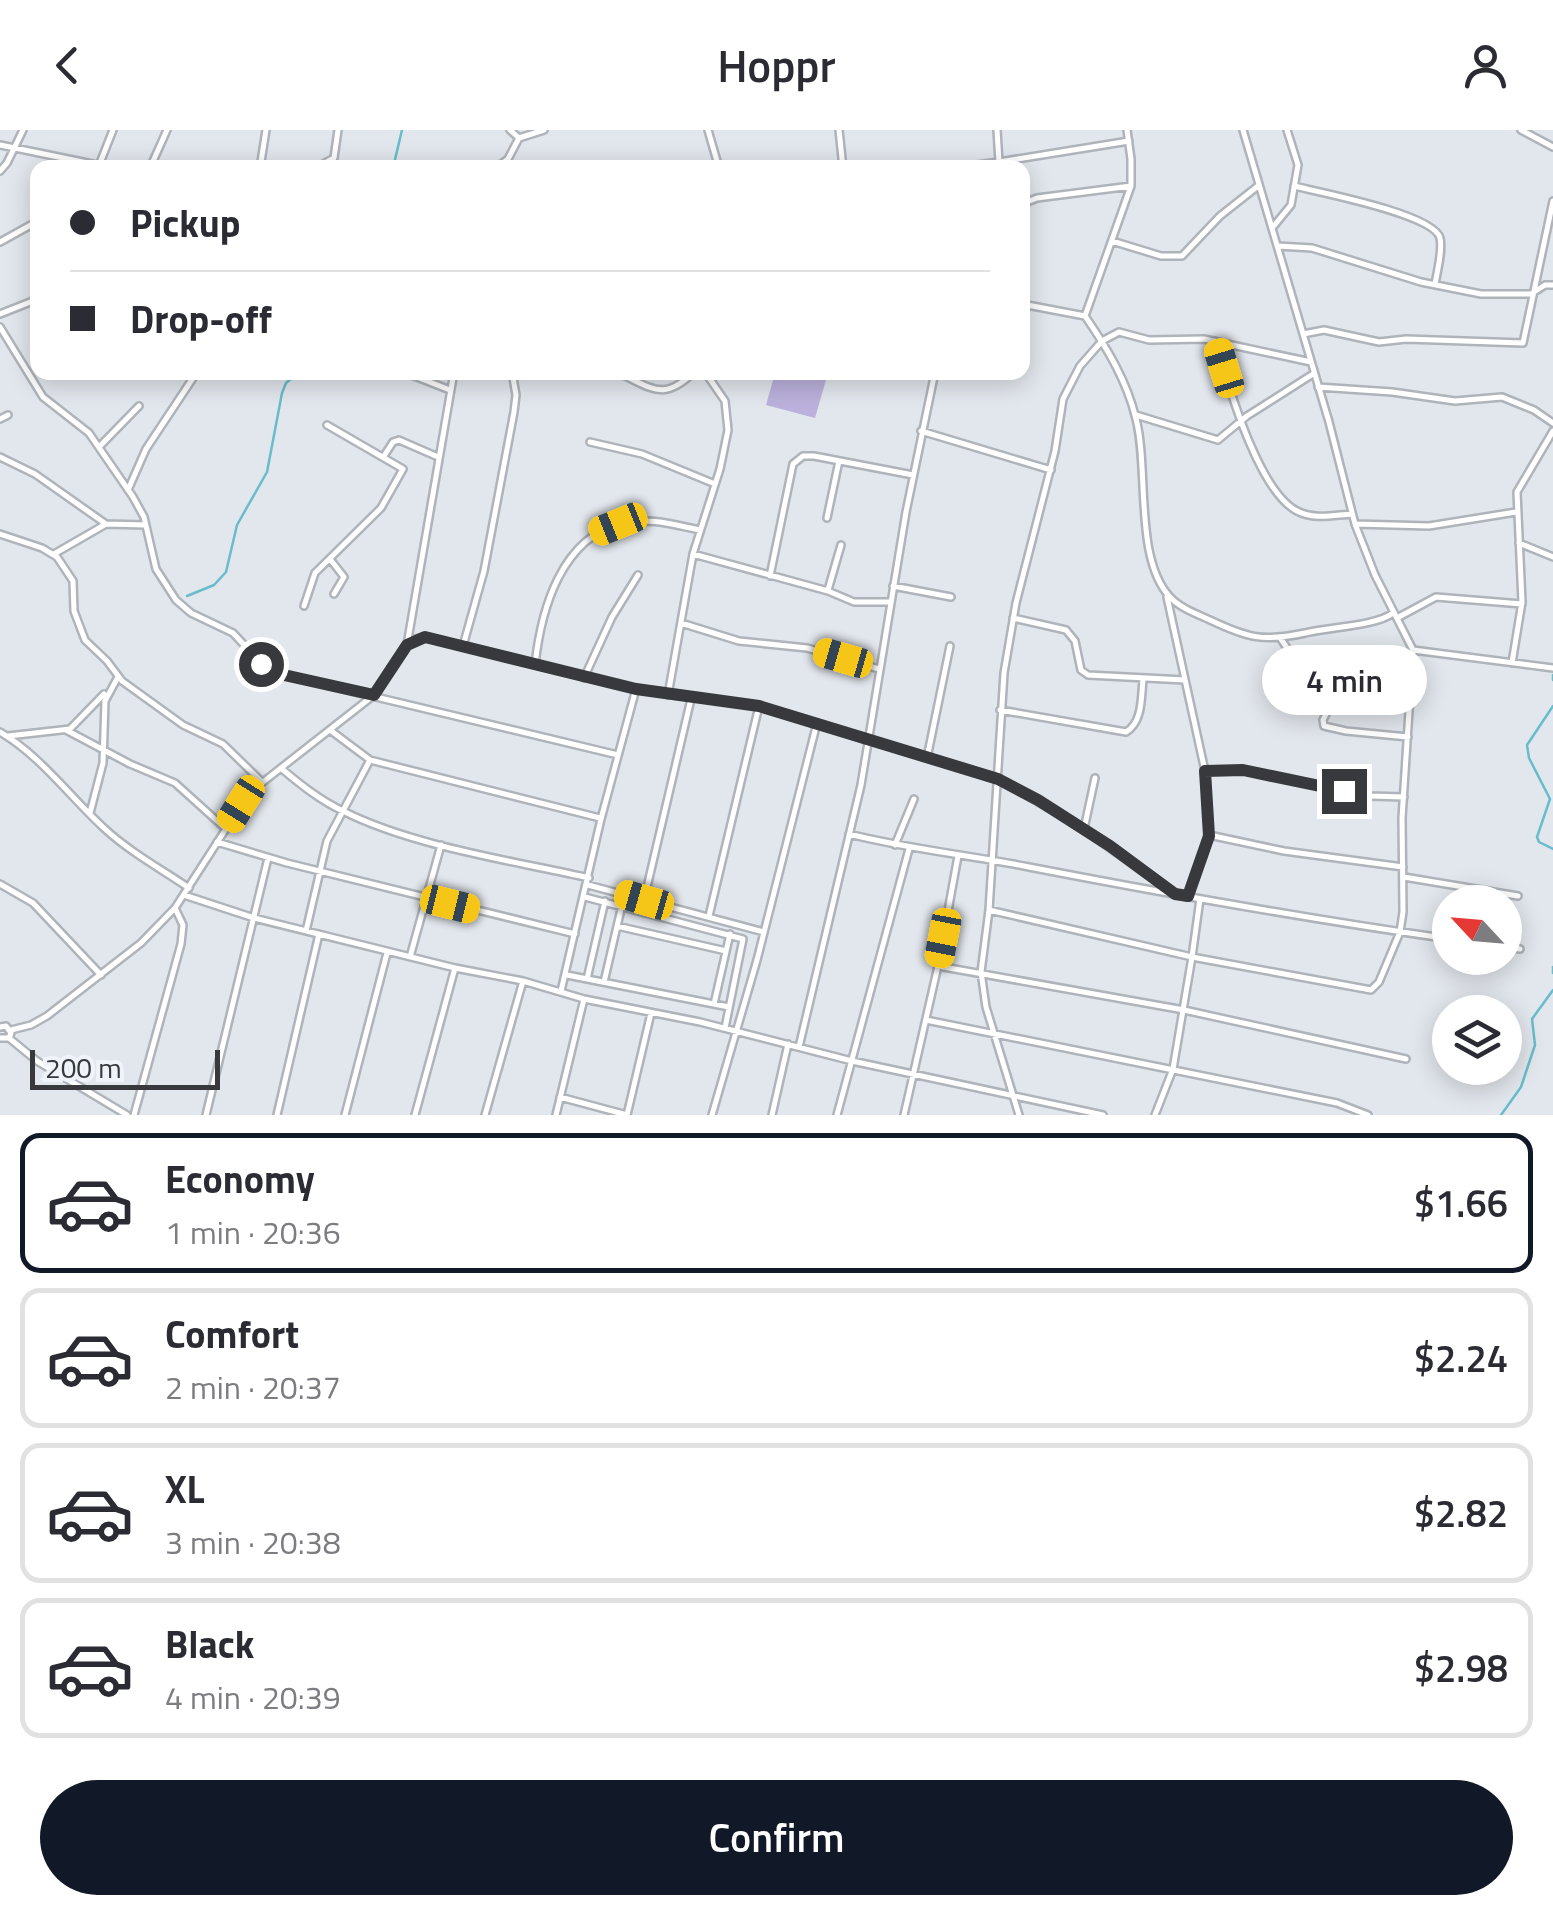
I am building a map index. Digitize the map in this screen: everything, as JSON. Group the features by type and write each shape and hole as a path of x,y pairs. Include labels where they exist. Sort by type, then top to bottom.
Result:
{"street":[{"path":"0,172 23,130"},
{"path":"102,160 113,130"},
{"path":"153,160 166,130"},
{"path":"261,160 266,130"},
{"path":"331,160 338,130"},
{"path":"510,130 519,138"},
{"path":"507,160 519,138 544,130"},
{"path":"708,130 717,160"},
{"path":"840,130 842,160"},
{"path":"996,130 999,160"},
{"path":"1086,316 1131,186 1126,130"},
{"path":"989,910 1192,956 1371,990 1379,982 1400,932 1413,650 1355,524 1243,130"},
{"path":"1273,227 1291,205 1298,160 1290,131"},
{"path":"1524,131 1553,147"},
{"path":"1012,160 1128,142"},
{"path":"0,145 68,160"},
{"path":"1030,201 1131,186"},
{"path":"1112,242 1161,256 1182,256 1226,211 1258,186"},
{"path":"1294,186 1400,213 1436,231 1440,240 1435,285"},
{"path":"1304,334 1324,330 1379,342 1521,344 1525,340 1553,201"},
{"path":"0,242 30,225"},
{"path":"1278,246 1312,248 1435,285 1482,294 1534,292 1544,285 1553,286"},
{"path":"0,314 30,301"},
{"path":"1030,306 1086,316 1123,379 1136,415 1149,550 1166,592 1205,771 1209,836 1188,896"},
{"path":"0,327 30,376"},
{"path":"1019,1115 986,1006 981,972 989,910 1000,710 1013,618 1051,470 1067,388 1102,342 1119,332 1149,340 1215,340 1311,362"},
{"path":"1215,340 1240,422 1266,473 1288,505 1311,516 1352,514"},
{"path":"1136,415 1214,440 1314,374"},
{"path":"33,380 43,397 100,446 146,525 156,569 176,600 233,633 261,664 274,672 618,755"},
{"path":"128,490 148,445 192,380"},
{"path":"424,380 450,390"},
{"path":"175,908 182,924 180,944 130,1115 3,1040 11,1030 37,1022 140,943 175,908 241,804 262,782 374,695 407,645 452,380"},
{"path":"463,646 484,570 514,412 512,380"},
{"path":"637,380 666,391 685,380"},
{"path":"668,695 693,554 726,448 729,414 712,380"},
{"path":"799,1047 861,785 890,602 934,380"},
{"path":"1318,387 1455,402 1502,397 1534,410 1553,427 1518,487 1522,604 1512,663"},
{"path":"100,446 139,406"},
{"path":"0,419 8,415"},
{"path":"304,606 316,573 381,508 403,467 327,424"},
{"path":"921,431 1051,470"},
{"path":"384,456 393,442 399,440 438,457"},
{"path":"590,442 642,454 715,484"},
{"path":"770,576 794,464 803,456 913,475"},
{"path":"0,457 35,474 106,524"},
{"path":"828,518 839,461"},
{"path":"1355,524 1423,527 1516,512"},
{"path":"535,665 541,617 556,581 592,536 618,524 634,522 666,522 700,530"},
{"path":"54,554 106,524 146,525"},
{"path":"0,534 54,554 73,580 74,611 85,640 108,661 118,677 183,725 222,744 262,782"},
{"path":"1517,542 1553,557"},
{"path":"828,591 841,545"},
{"path":"693,554 863,604 890,602"},
{"path":"330,559 344,577 334,594"},
{"path":"584,678 612,617 638,574"},
{"path":"893,586 952,597"},
{"path":"1166,592 1177,604 1259,639 1380,622 1436,597 1522,604"},
{"path":"1013,618 1066,630 1075,641 1080,668 1086,674 1185,680"},
{"path":"681,622 739,641 806,648 879,668"},
{"path":"407,645 425,637 636,689 759,706 998,779 1084,829 1175,894"},
{"path":"1280,638 1300,668 1334,698 1324,726 1346,732 1408,737"},
{"path":"927,758 950,646"},
{"path":"1413,650 1550,667"},
{"path":"8,736 73,727 118,677"},
{"path":"1000,710 1126,732 1134,727 1139,716 1143,680"},
{"path":"90,814 102,770 102,720 110,687"},
{"path":"561,991 636,689"},
{"path":"644,900 691,698"},
{"path":"709,916 759,706"},
{"path":"712,1115 738,1031 817,724"},
{"path":"66,730 175,783 226,828"},
{"path":"330,730 370,760 601,818"},
{"path":"0,732 116,839 189,888"},
{"path":"306,931 327,841 370,760"},
{"path":"282,768 342,811 384,828 764,932"},
{"path":"1205,771 1243,770 1370,796 1404,798"},
{"path":"1084,829 1095,778"},
{"path":"895,846 914,799"},
{"path":"849,834 909,849 1432,936"},
{"path":"1209,836 1284,851 1404,866"},
{"path":"217,842 575,934"},
{"path":"410,958 442,844"},
{"path":"837,1115 909,849"},
{"path":"904,1115 958,856"},
{"path":"206,1115 268,858"},
{"path":"1404,877 1452,885"},
{"path":"0,884 33,903 100,975"},
{"path":"184,895 254,918 410,958 523,981 584,1000 725,1028 852,1061 1103,1115"},
{"path":"585,897 743,938 725,1028"},
{"path":"1155,1115 1173,1069 1200,899"},
{"path":"587,979 605,900"},
{"path":"604,982 622,905"},
{"path":"617,926 726,952"},
{"path":"714,1004 730,933"},
{"path":"276,1115 319,934"},
{"path":"345,1115 387,952"},
{"path":"938,966 1184,1010 1406,1059"},
{"path":"415,1115 454,968"},
{"path":"567,975 729,1007"},
{"path":"485,1115 523,981"},
{"path":"556,1115 584,1000"},
{"path":"560,1098 627,1115 651,1013"},
{"path":"926,1020 1337,1102 1368,1115"},
{"path":"0,1027 11,1030"},
{"path":"772,1115 788,1044"}],"shaded area":[{"path":"773,380 826,380 815,418 766,405"}],"waterway":[{"path":"395,160 402,130"},
{"path":"187,596 214,585 226,572 237,525 267,472 282,393 290,380"},
{"path":"1553,675 1553,680"},
{"path":"1553,706 1527,745 1529,758 1550,799 1537,837 1553,849"},
{"path":"1553,967 1553,973"},
{"path":"1501,1115 1521,1087 1535,1045 1532,1019 1553,990"}],"route":[{"path":"261,664 284,675 374,695 407,645 425,637 636,689 759,706 998,779 1110,846 1175,894 1188,896 1209,836 1205,771 1243,770 1344,791"}]}
